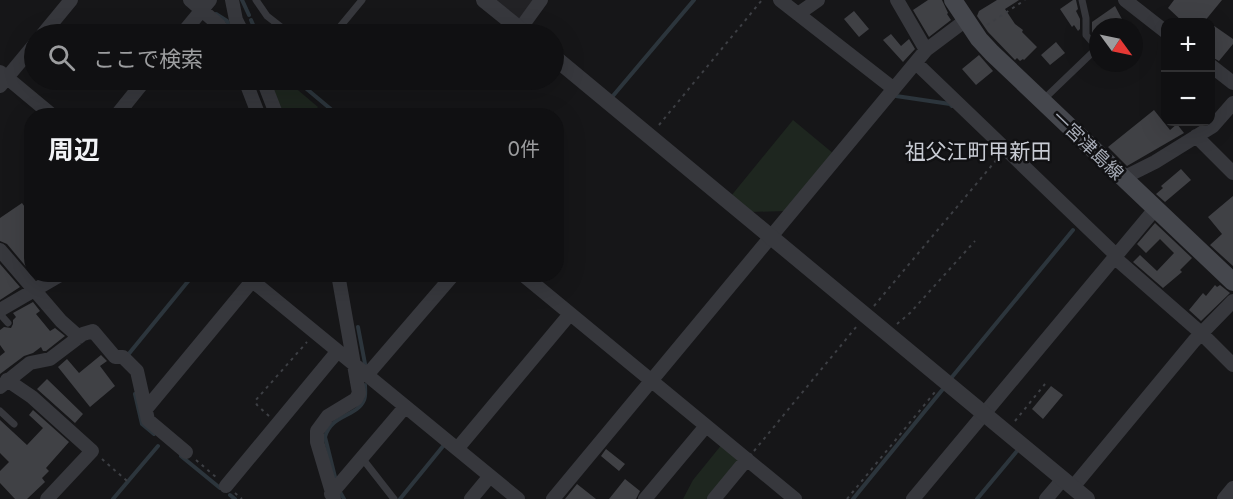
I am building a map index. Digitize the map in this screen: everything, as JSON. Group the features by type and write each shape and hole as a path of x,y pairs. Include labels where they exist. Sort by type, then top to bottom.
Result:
{"main road":[{"name":"一宮津島線","path":"953,0 970,27 992,53 1233,282"}],"street":[{"path":"51,24 71,0"},
{"path":"190,0 207,3"},
{"path":"232,0 238,24"},
{"path":"484,0 513,24"},
{"path":"528,24 541,0"},
{"path":"780,0 894,89"},
{"path":"798,14 818,0"},
{"path":"897,0 926,50"},
{"path":"1125,0 1161,28"},
{"path":"190,24 207,3"},
{"path":"207,3 218,24"},
{"path":"553,499 926,50 970,27"},
{"path":"24,55 2,78 42,108"},
{"path":"916,63 1115,256 1233,365"},
{"path":"564,65 1087,499"},
{"path":"1215,69 1233,83"},
{"path":"122,108 137,90"},
{"path":"249,90 256,108"},
{"path":"267,90 274,108"},
{"path":"1123,178 1155,162 1213,126 1233,103"},
{"path":"1196,136 1233,173"},
{"path":"913,499 1155,209"},
{"path":"0,250 24,277"},
{"path":"28,282 61,321 79,337"},
{"path":"0,312 50,282"},
{"path":"146,409 245,282"},
{"path":"253,282 518,499"},
{"path":"333,496 317,442 317,431 328,416 356,399 359,393 339,282"},
{"path":"367,375 447,282"},
{"path":"532,282 706,426 749,457 795,499"},
{"path":"1046,499 1068,483 1201,333 1233,301"},
{"path":"457,449 570,314"},
{"path":"47,499 92,451 32,397 4,383 30,363 50,359 79,337 93,332 115,357 123,357 137,372 148,420 186,452"},
{"path":"226,486 337,352"},
{"path":"333,496 405,407"},
{"path":"645,499 706,426"},
{"path":"714,499 749,457"},
{"path":"471,499 490,476"},
{"path":"1224,499 1233,488"}],"lane":[{"path":"256,0 267,16 277,24"},
{"path":"342,24 362,0"},
{"path":"1042,101 1095,50 1094,44 1086,35 1086,18 1082,0"},
{"path":"0,312 8,323"},
{"path":"0,411 14,424"},
{"path":"362,458 394,499"}],"path":[{"path":"649,136 762,0"},
{"path":"970,27 1025,0"},
{"path":"749,457 1006,149"},
{"path":"886,332 910,313 975,241"},
{"path":"277,424 255,401 315,333"},
{"path":"847,499 944,380"},
{"path":"1007,432 1045,384"},
{"path":"92,451 127,481"},
{"path":"186,452 242,499"}],"shaded area":[{"path":"494,0 537,0 523,19 517,19"},
{"path":"270,90 298,90 318,107 317,108 278,108"},
{"path":"793,120 834,154 786,211 750,212 731,196"},
{"path":"723,443 741,458 709,499 683,499 693,480"}],"building":[{"path":"928,0 942,0 951,20 929,37 913,10"},
{"path":"997,0 1019,0 1005,9 1015,24 1037,47 1024,60 1020,61 1017,58 1015,60 988,32 977,16 979,11"},
{"path":"1076,0 1078,9 1076,11 1080,19 1078,31 1074,25 1072,27 1060,9"},
{"path":"1174,0 1222,0 1207,18 1179,18 1168,8"},
{"path":"1115,6 1121,18 1098,18"},
{"path":"854,11 869,29 859,37 844,19"},
{"path":"1215,26 1233,39 1233,44 1219,61 1215,59"},
{"path":"891,34 901,46 909,39 915,49 903,62 883,40"},
{"path":"1056,42 1065,53 1050,65 1041,55"},
{"path":"979,55 993,71 976,85 962,69"},
{"path":"1154,110 1161,119 1161,126 1167,126 1170,130 1179,126 1184,133 1127,166 1108,147"},
{"path":"1181,169 1191,180 1165,202 1156,194 1163,188 1161,186"},
{"path":"1233,196 1233,266 1210,245 1222,234 1208,217"},
{"path":"22,203 24,206 24,264 7,244 0,241 0,218"},
{"path":"1155,223 1192,258 1180,270 1182,272 1163,288 1133,262 1140,255 1157,271 1174,253 1160,239 1146,253 1137,244"},
{"path":"0,264 20,287 0,300"},
{"path":"1215,285 1217,287 1220,285 1230,293 1201,321 1189,310 1203,293 1206,296"},
{"path":"33,302 40,311 36,314 50,331 55,328 65,336 46,351 43,351 41,347 24,356 0,374 0,356 5,352 0,345 0,330 4,327 11,328 16,317 13,313"},
{"path":"101,355 107,361 100,366 115,386 90,407 58,367 67,359 79,373"},
{"path":"47,379 83,414 75,423 37,389"},
{"path":"1051,386 1063,395 1043,419 1032,409"},
{"path":"33,410 69,442 46,468 49,471 42,478 45,482 27,499 15,499 0,483 0,471 9,462 0,453 0,420 27,445 43,428 29,415"},
{"path":"606,449 625,464 619,471 601,456"},
{"path":"625,479 640,491 636,499 609,499"},
{"path":"577,484 596,499 565,499"}],"waterway":[{"path":"242,0 249,15"},
{"path":"612,97 694,0"},
{"path":"216,14 228,24"},
{"path":"251,20 253,24"},
{"path":"308,90 329,108"},
{"path":"896,96 952,106"},
{"path":"952,377 1073,230"},
{"path":"127,356 187,282"},
{"path":"358,327 366,369"},
{"path":"336,481 325,437 333,424 361,406 365,398 365,385"},
{"path":"853,499 943,389"},
{"path":"135,394 142,424 154,434"},
{"path":"400,499 444,445"},
{"path":"113,499 158,446"},
{"path":"977,499 1017,451"},
{"path":"181,456 220,488"},
{"path":"340,492 344,499"},
{"path":"230,495 235,499"}],"district":[{"name":"祖父江町甲新田","path":"978,151"}]}
